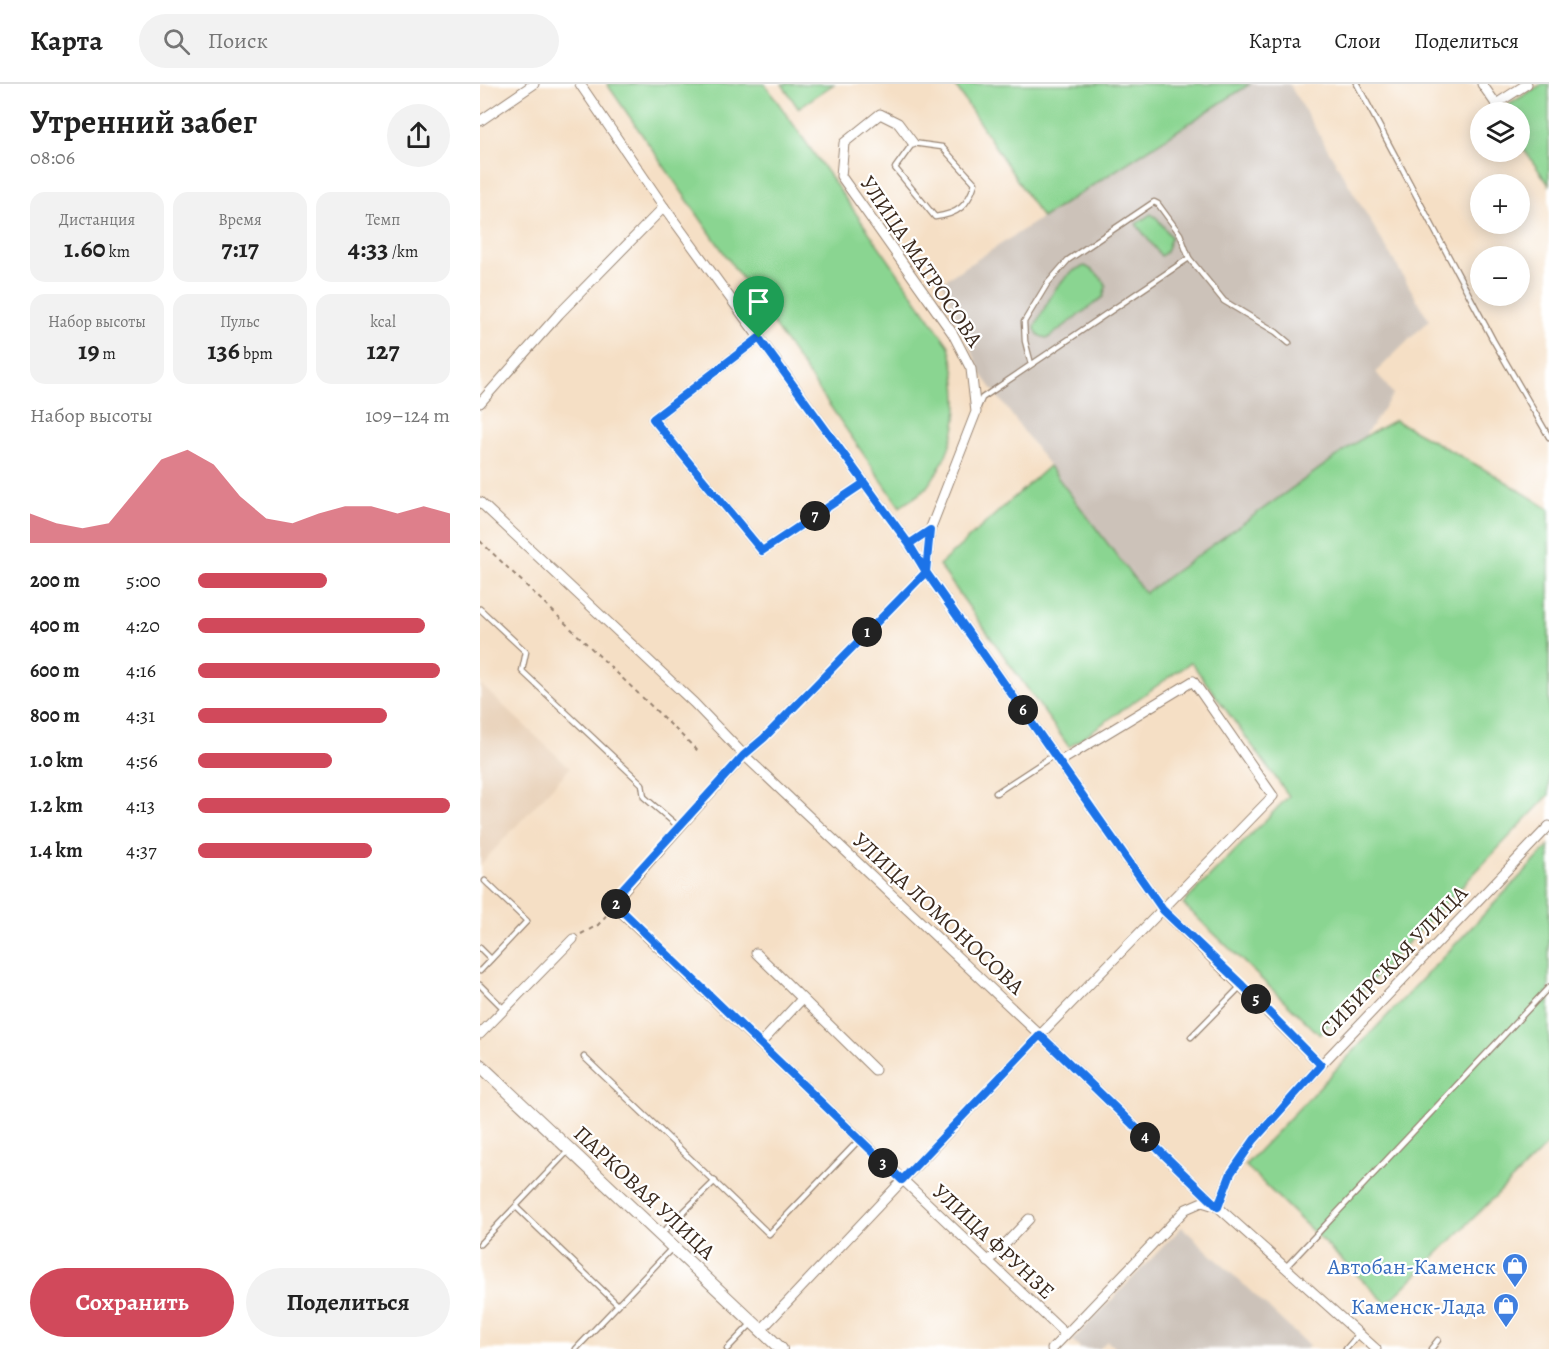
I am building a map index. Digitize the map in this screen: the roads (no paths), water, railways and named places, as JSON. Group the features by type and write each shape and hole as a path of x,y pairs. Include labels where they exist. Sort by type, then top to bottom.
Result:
{"street":[{"path":"480,121 534,84"},
{"path":"580,84 664,207 909,544 926,572 1163,910 1321,1065"},
{"path":"1482,84 1496,104 1527,84"},
{"name":"УЛИЦА МАТРОСОВА","path":"914,143 898,123 880,114 844,143 841,176 953,334 971,369 976,412 930,530 926,572"},
{"path":"480,403 559,314 664,207"},
{"path":"759,338 653,419 762,551 864,483"},
{"name":"УЛИЦА ЛОМОНОСОВА","path":"480,502 694,703 744,755 1218,1207 1376,1349"},
{"path":"909,544 930,530"},
{"path":"679,827 744,755 764,738 926,572"},
{"path":"757,1326 902,1180 1273,796 1192,681 1057,759"},
{"name":"СИБИРСКАЯ УЛИЦА","path":"1218,1207 1231,1173 1254,1140 1321,1065 1549,826"},
{"name":"УЛИЦА ФРУНЗЕ","path":"679,827 615,902 760,1044 1065,1334"},
{"path":"480,1034 573,939"},
{"path":"756,953 875,1070"},
{"name":"ПАРКОВАЯ УЛИЦА","path":"480,1065 781,1349"},
{"path":"1052,1349 1186,1209 1202,1202 1218,1207"},
{"path":"988,1262 1029,1219"}],"lane":[{"path":"1357,84 1493,340 1549,437"},
{"path":"914,143 942,147 975,183 970,198 952,215 935,216 895,168 914,143"},
{"path":"1031,364 1024,341 1024,322 1056,271 1077,253 1154,202 1158,204 1180,234 1189,258 1224,301 1276,332 1289,343"},
{"path":"976,412 982,398 1189,258"},
{"path":"480,609 526,652 522,671 642,784 645,797 679,827"},
{"path":"996,793 1057,759"},
{"path":"480,971 527,921 485,881"},
{"path":"480,948 491,959"},
{"path":"480,985 505,1010"},
{"path":"1191,1037 1242,985"},
{"path":"1285,1268 1549,987"},
{"path":"760,1044 802,999"},
{"path":"584,1057 769,1234 860,1140"},
{"path":"480,1244 569,1150"},
{"path":"660,1235 715,1181"},
{"path":"516,1207 618,1305"},
{"path":"576,1349 673,1247"},
{"path":"727,1349 757,1326"},
{"path":"1346,1349 1358,1335"},
{"path":"1431,1349 1438,1340"}],"place":[{"name":"Автобан-Каменск","path":"1515,1289"},
{"name":"Каменск-Лада","path":"1506,1329"}]}
